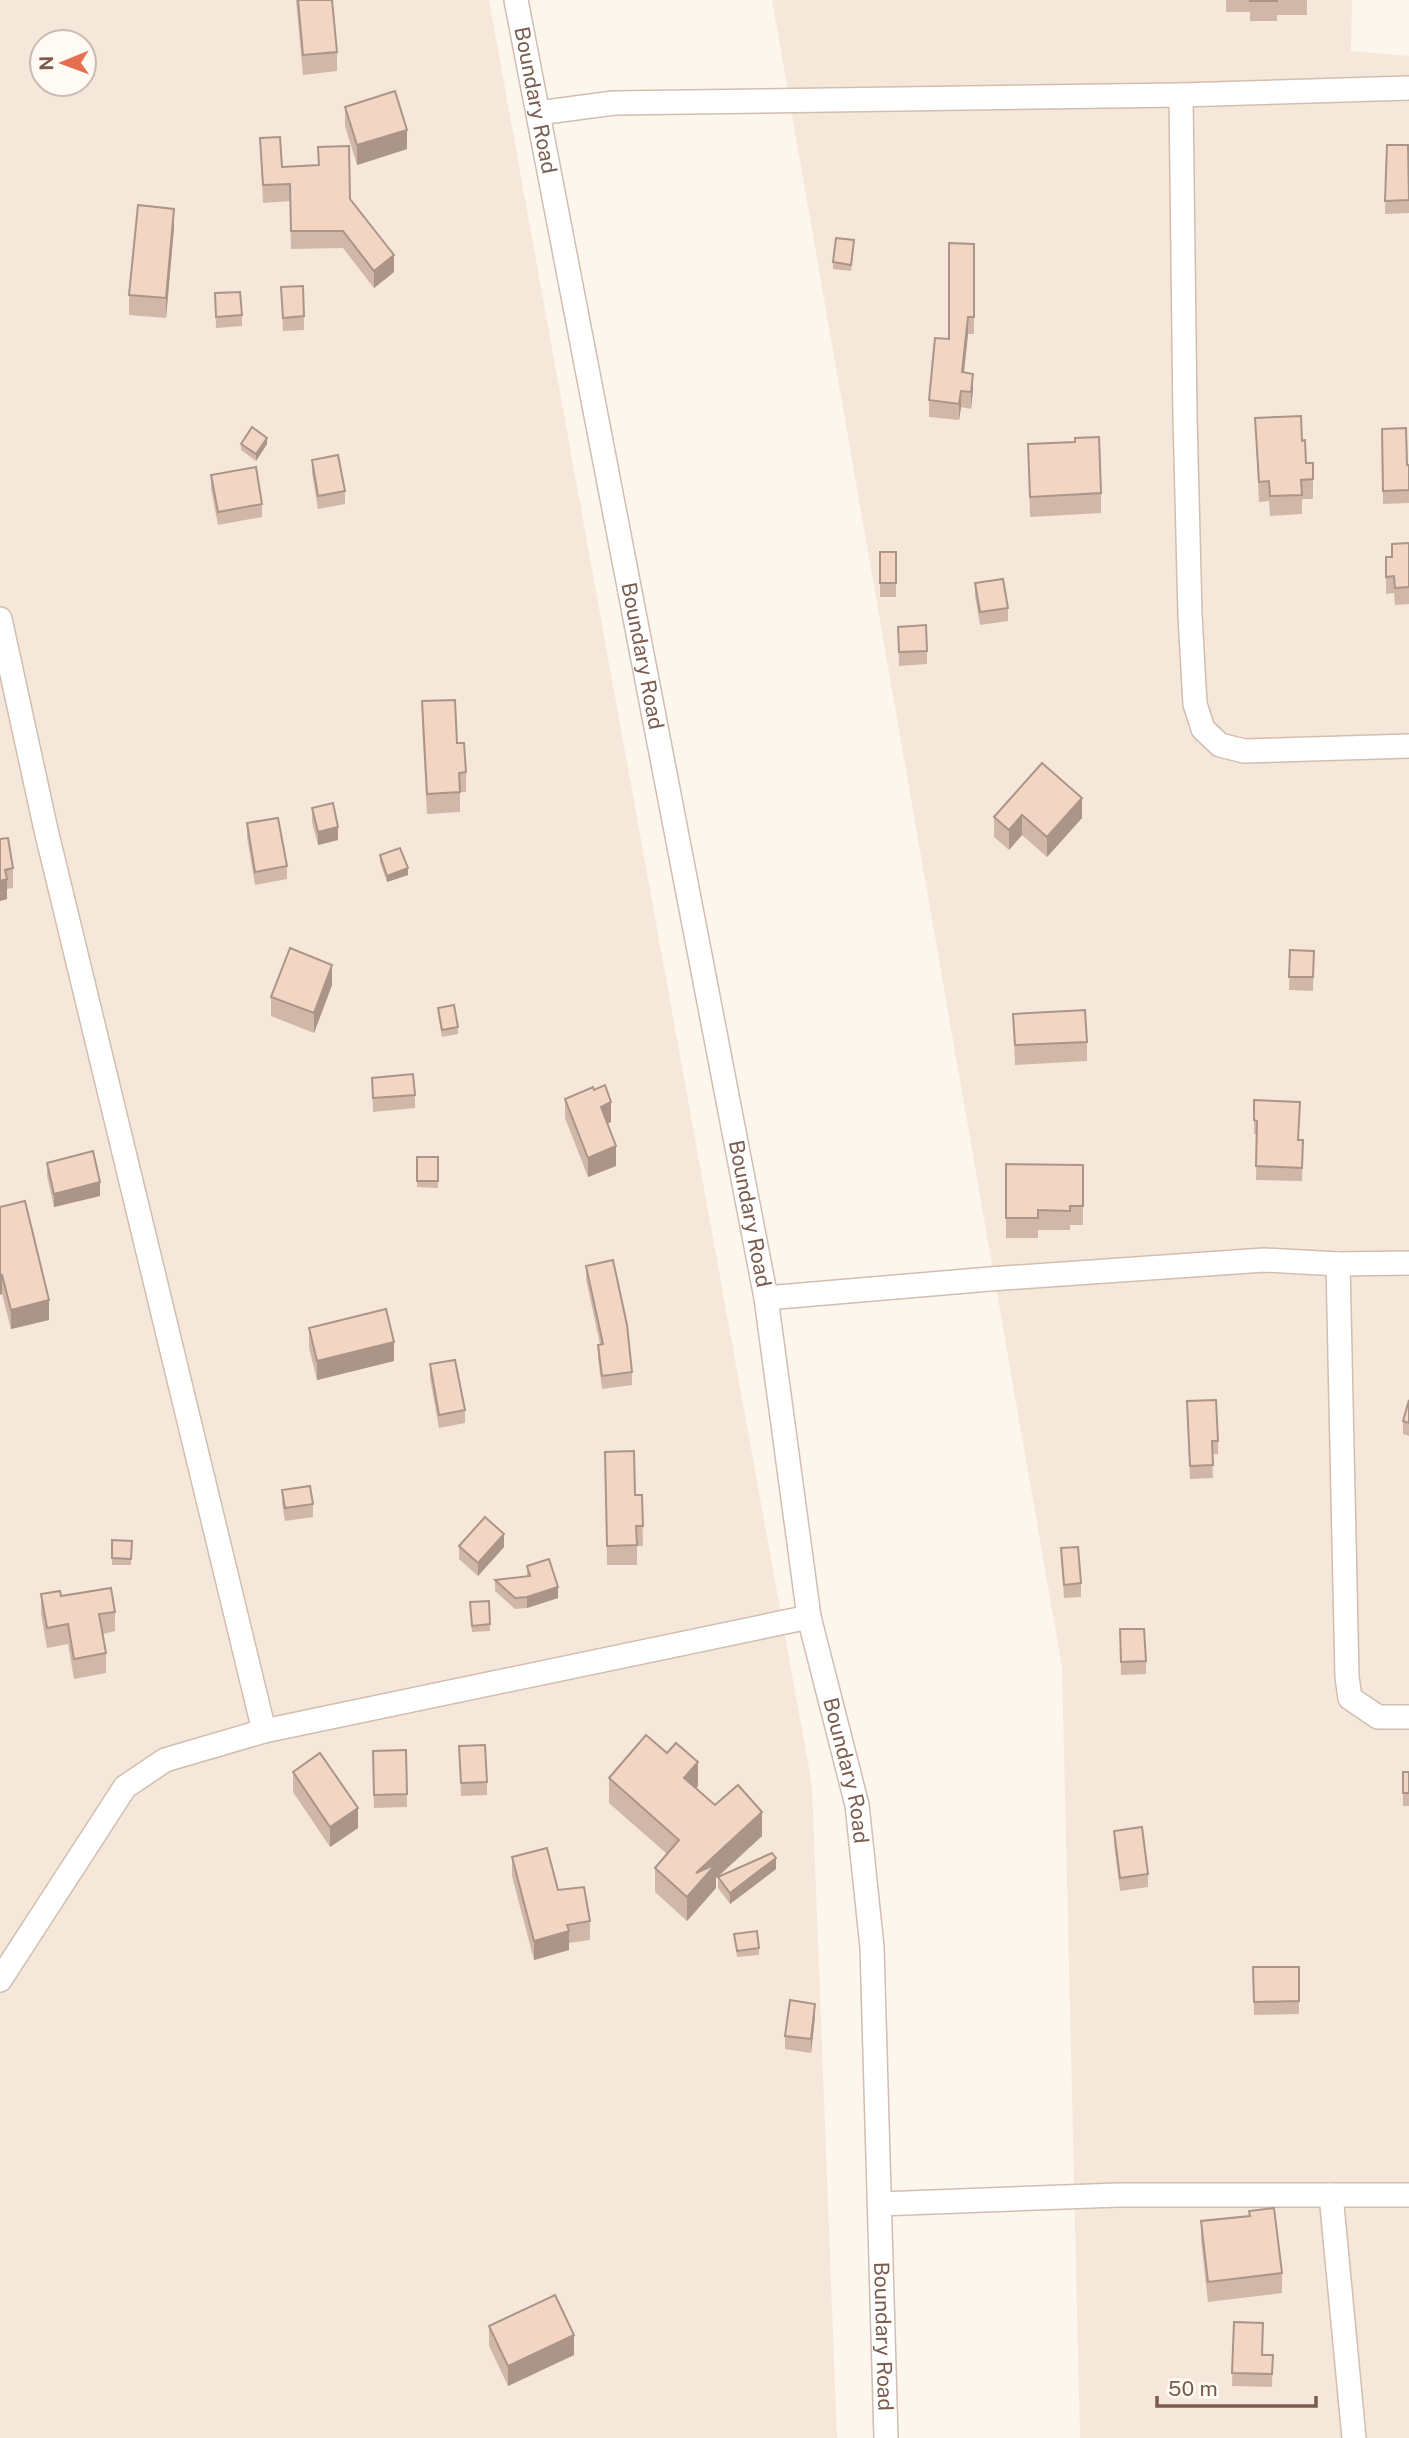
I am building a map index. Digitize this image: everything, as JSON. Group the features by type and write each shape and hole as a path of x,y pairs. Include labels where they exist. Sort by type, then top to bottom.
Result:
{"street":[{"name":"Boundary Road","path":"516,0 766,1298 809,1617 857,1805 872,1947 886,2438"},
{"path":"538,113 614,103 1181,95 1409,88"},
{"path":"1181,95 1190,615 1195,704 1203,729 1220,745 1244,751 1409,747"},
{"path":"0,619 50,843 264,1731"},
{"path":"766,1298 990,1279 1264,1261 1409,1263"},
{"path":"1338,1264 1347,1677 1350,1698 1378,1717 1409,1717"},
{"path":"0,1980 125,1787 166,1760 264,1731 809,1617"},
{"path":"880,2204 1118,2195 1409,2195"},
{"path":"1331,2195 1354,2438"}],"shaded area":[{"path":"0,0 489,0 812,1785 837,2438 0,2438"},
{"path":"772,0 1352,0 1351,51 1409,56 1409,2438 1080,2438 1062,1667"}],"building":[{"path":"298,0 332,0 337,52 303,55"},
{"path":"395,91 407,130 357,145 345,107"},
{"path":"280,137 282,167 319,165 318,147 349,146 350,199 394,255 374,271 343,231 291,231 290,184 263,185 260,138"},
{"path":"1387,145 1408,145 1409,200 1385,201"},
{"path":"138,205 174,209 166,298 129,295"},
{"path":"836,238 854,240 851,265 833,262"},
{"path":"949,243 974,244 974,317 968,317 962,372 973,374 971,392 961,391 959,404 929,400 935,338 949,339"},
{"path":"303,286 304,316 283,318 281,287"},
{"path":"240,292 242,315 216,317 215,293"},
{"path":"1301,416 1306,463 1313,463 1313,479 1301,480 1302,495 1270,496 1269,481 1259,482 1255,418"},
{"path":"252,427 267,438 256,454 241,444"},
{"path":"1406,428 1409,490 1383,491 1382,429"},
{"path":"1099,437 1101,493 1030,497 1028,444 1075,442 1075,438"},
{"path":"338,455 345,491 318,496 312,460"},
{"path":"256,467 262,504 218,512 211,475"},
{"path":"1409,543 1409,587 1395,588 1394,576 1386,577 1386,557 1392,557 1392,544"},
{"path":"880,552 896,552 896,583 880,583"},
{"path":"1003,579 1008,608 980,612 975,583"},
{"path":"926,625 927,651 899,652 898,627"},
{"path":"455,700 457,743 464,743 466,772 459,773 460,792 427,794 422,701"},
{"path":"1042,763 1082,798 1047,837 1022,815 1009,830 994,817"},
{"path":"333,803 338,827 318,832 312,808"},
{"path":"278,818 287,866 255,872 247,823"},
{"path":"8,838 13,868 5,870 7,879 0,881 0,839"},
{"path":"400,848 408,868 387,876 380,855"},
{"path":"290,948 332,965 314,1013 271,997"},
{"path":"1290,950 1314,951 1313,977 1289,977"},
{"path":"454,1005 458,1027 442,1030 438,1008"},
{"path":"1085,1010 1087,1042 1015,1045 1013,1014"},
{"path":"413,1074 415,1095 373,1098 372,1078"},
{"path":"605,1085 611,1102 601,1107 616,1146 588,1158 565,1099"},
{"path":"1254,1100 1300,1102 1298,1140 1303,1140 1302,1168 1256,1166 1257,1121 1254,1120"},
{"path":"93,1151 100,1182 54,1194 47,1163"},
{"path":"417,1157 438,1157 438,1181 417,1181"},
{"path":"1006,1164 1083,1165 1083,1206 1070,1206 1070,1211 1038,1210 1038,1218 1006,1218"},
{"path":"25,1201 49,1300 11,1310 0,1275 0,1207"},
{"path":"613,1260 627,1325 632,1372 602,1376 598,1345 603,1344 586,1266"},
{"path":"386,1309 394,1342 317,1361 309,1328"},
{"path":"455,1360 465,1410 439,1415 430,1364"},
{"path":"1216,1400 1218,1441 1212,1441 1213,1465 1190,1466 1187,1401"},
{"path":"1409,1400 1409,1423 1403,1421"},
{"path":"634,1451 635,1495 642,1495 643,1526 636,1526 637,1545 607,1546 605,1452"},
{"path":"310,1486 313,1504 285,1508 282,1490"},
{"path":"485,1517 504,1534 478,1563 459,1546"},
{"path":"112,1540 132,1541 131,1559 112,1558"},
{"path":"1078,1547 1081,1583 1064,1585 1061,1548"},
{"path":"549,1559 558,1587 515,1598 495,1580 530,1576 527,1566"},
{"path":"111,1588 115,1612 99,1614 106,1653 74,1659 68,1624 47,1628 41,1594 60,1591 61,1596"},
{"path":"489,1601 490,1624 472,1626 470,1602"},
{"path":"1120,1629 1144,1629 1146,1661 1121,1662"},
{"path":"646,1735 667,1753 676,1743 698,1762 684,1778 715,1805 738,1785 762,1812 696,1873 716,1864 687,1897 655,1868 679,1840 609,1778"},
{"path":"485,1745 487,1782 461,1783 459,1746"},
{"path":"406,1750 407,1794 374,1795 373,1751"},
{"path":"320,1753 358,1808 330,1827 293,1772"},
{"path":"1403,1772 1409,1772 1409,1793 1403,1793"},
{"path":"1142,1827 1148,1874 1120,1878 1114,1831"},
{"path":"547,1848 558,1890 584,1887 590,1921 567,1925 569,1931 534,1941 512,1857"},
{"path":"772,1853 776,1858 730,1893 718,1877"},
{"path":"757,1931 759,1948 737,1951 734,1934"},
{"path":"1253,1967 1299,1967 1299,2001 1254,2002"},
{"path":"790,2000 815,2004 811,2039 785,2036"},
{"path":"1274,2208 1282,2273 1208,2282 1201,2221 1250,2216 1249,2211"},
{"path":"555,2295 574,2335 508,2366 489,2326"},
{"path":"1234,2322 1263,2323 1262,2355 1273,2355 1272,2374 1232,2373"}]}
